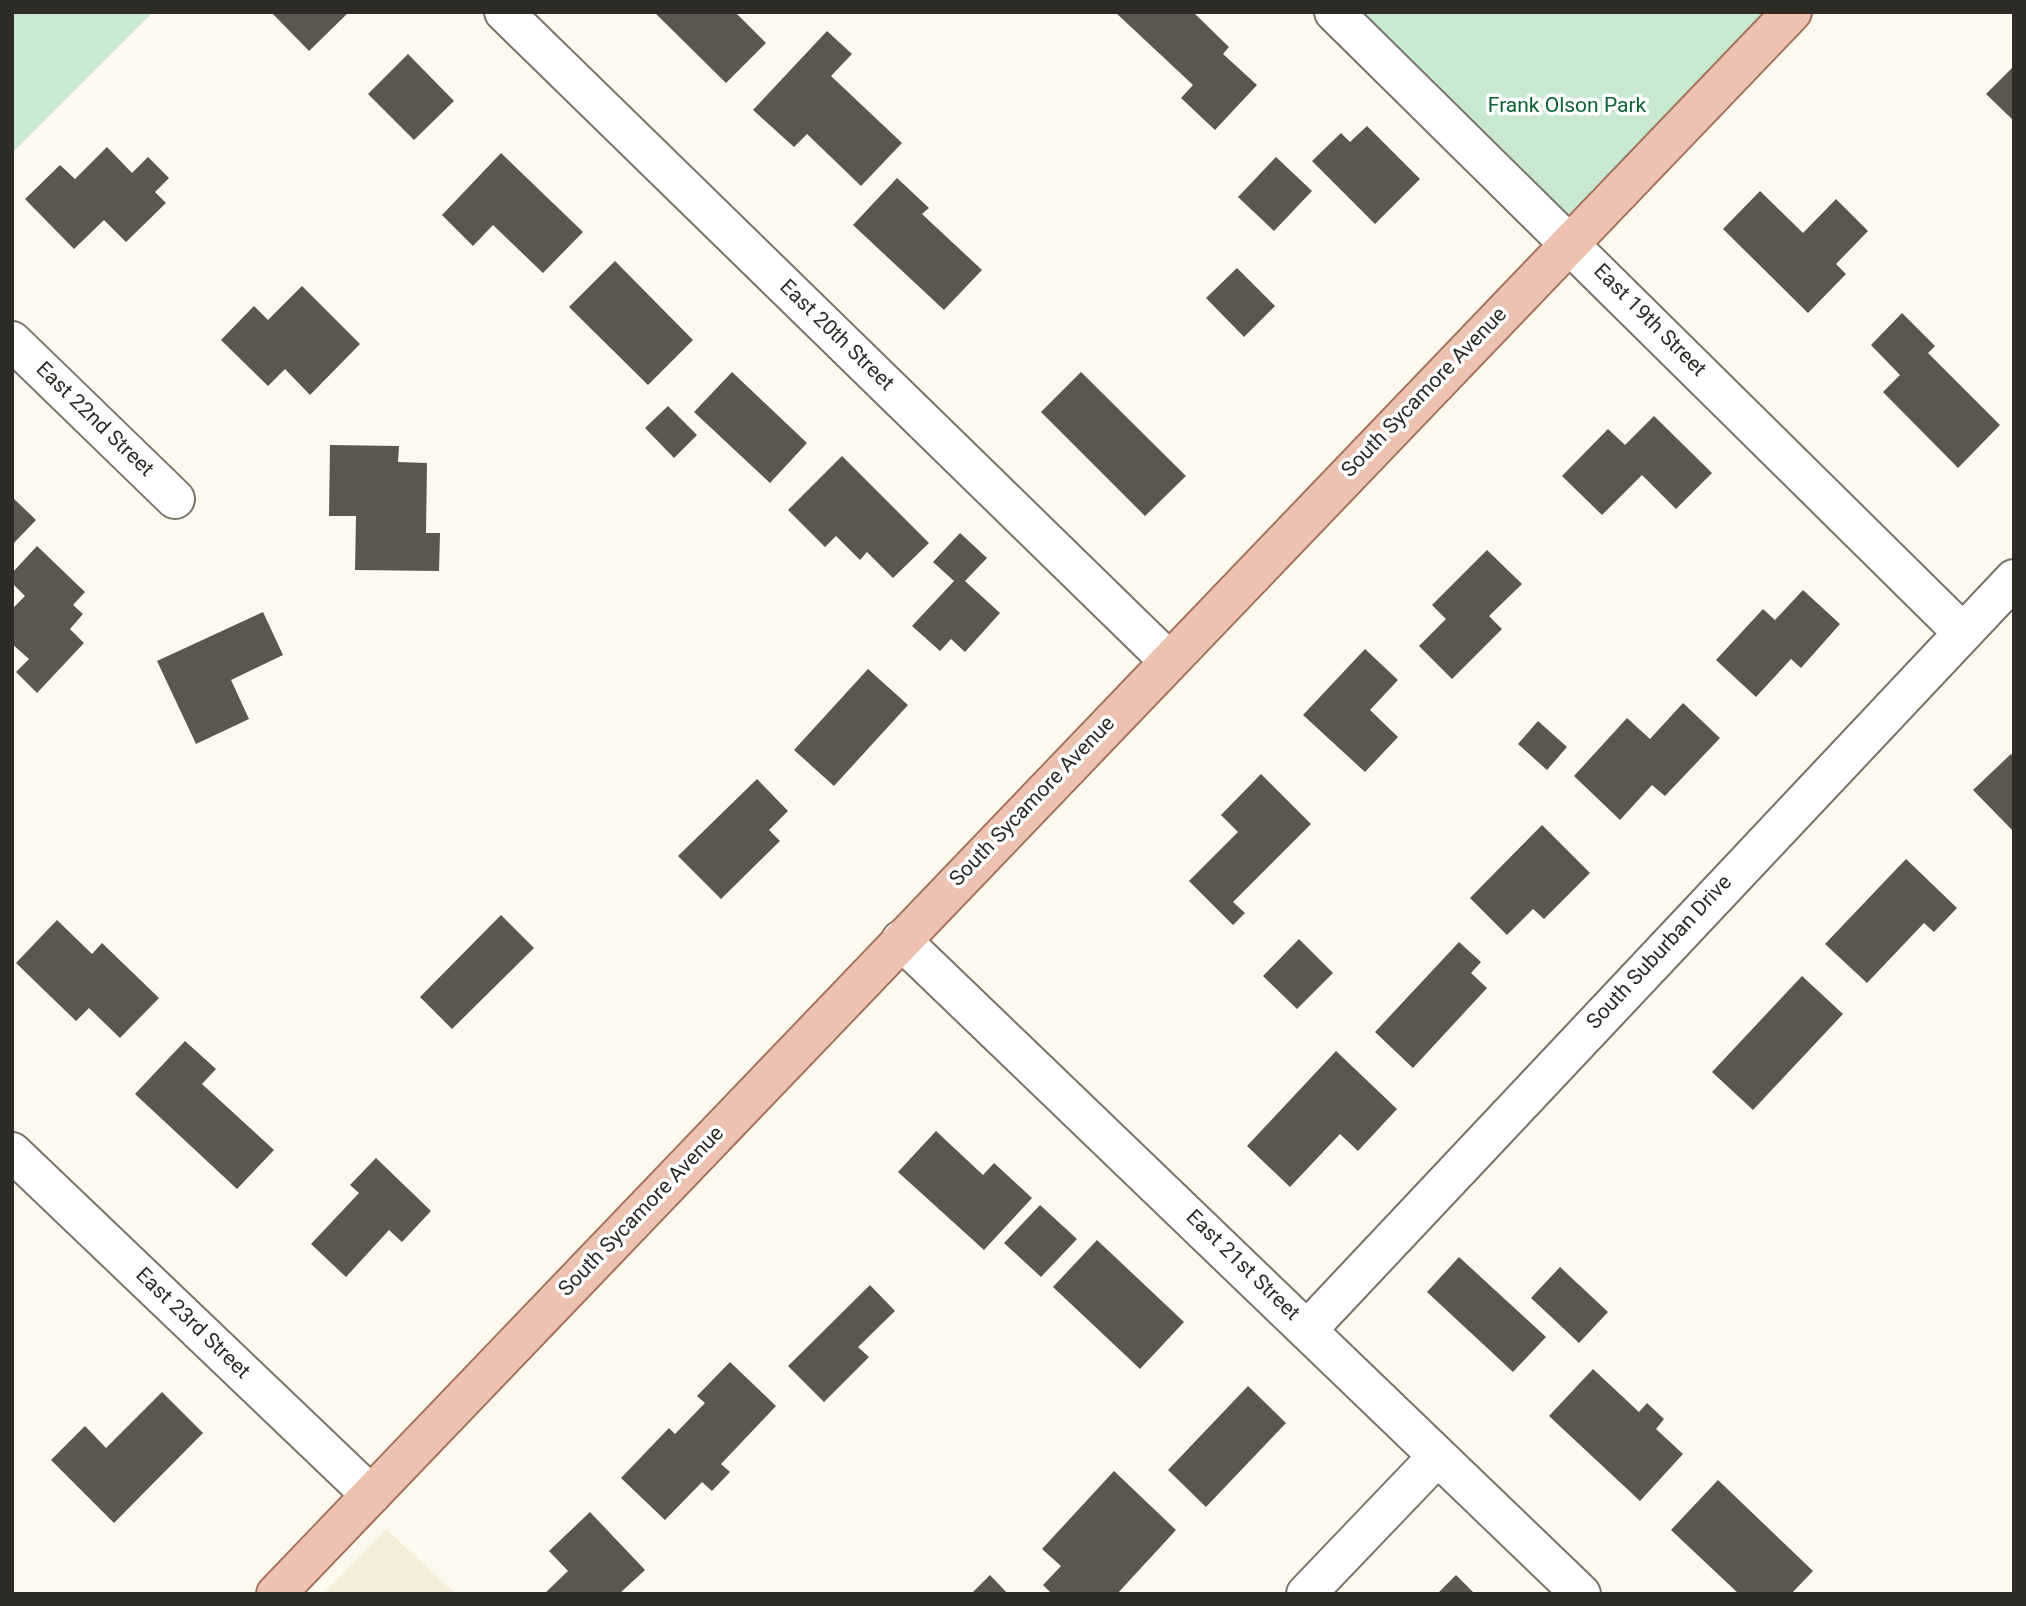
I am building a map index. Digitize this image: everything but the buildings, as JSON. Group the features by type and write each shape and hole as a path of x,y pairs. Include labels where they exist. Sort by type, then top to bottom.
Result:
{"main road":[{"name":"South Sycamore Avenue","path":"279,1593 901,940 1792,12"}],"street":[{"name":"East 20th Street","path":"504,12 1169,661"},
{"name":"East 19th Street","path":"1334,12 1962,632"},
{"name":"East 22nd Street","path":"12,341 175,499"},
{"name":"South Suburban Drive","path":"1308,1329 2014,579"},
{"name":"East 21st Street","path":"901,940 1581,1594"},
{"name":"East 23rd Street","path":"12,1152 371,1495"},
{"path":"1306,1594 1437,1457"}],"shaded area":[{"path":"386,1529 456,1594 323,1594"}],"green space":[{"path":"12,12 153,12 12,153"},
{"name":"Frank Olson Park","path":"1334,12 1792,12 1569,243"}]}
